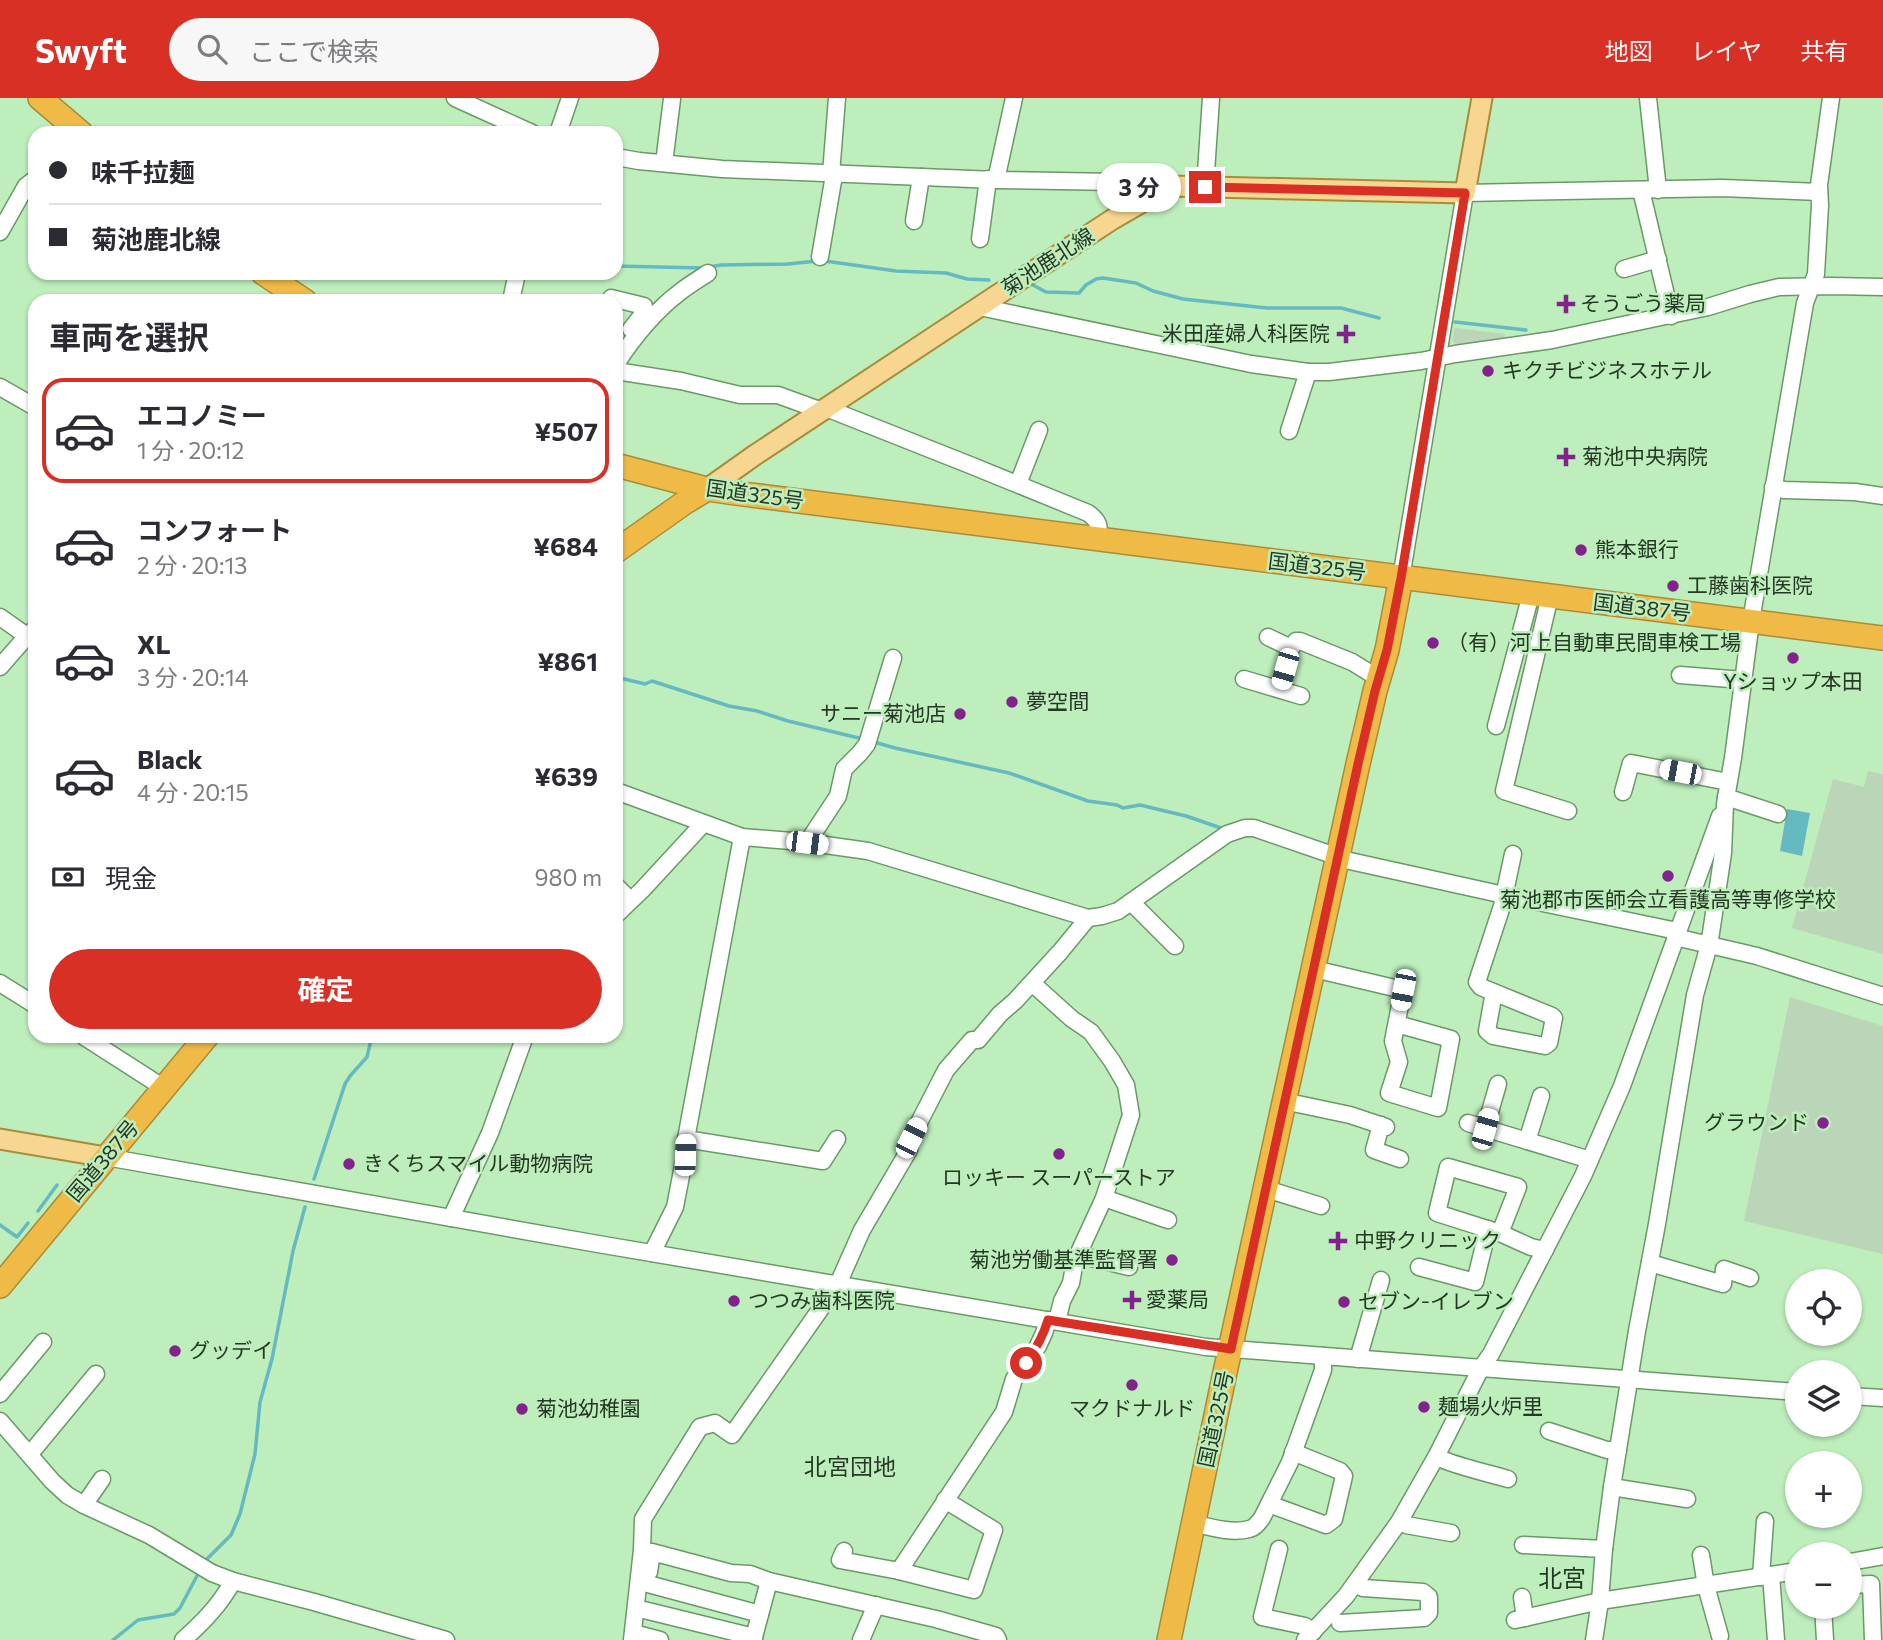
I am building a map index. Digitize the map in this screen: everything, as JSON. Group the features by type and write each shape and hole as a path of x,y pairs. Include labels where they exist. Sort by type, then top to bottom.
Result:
{"highway":[{"path":"40,98 72,126"},
{"path":"274,280 294,294"},
{"name":"国道325号","path":"623,468 707,489 1401,578 1387,650 1358,764 1169,1640"},
{"path":"623,546 707,489"},
{"name":"国道387号","path":"1401,578 1883,638"},
{"name":"国道387号","path":"0,1286 201,1043"}],"main road":[{"path":"1170,186 1465,193 1482,98"},
{"name":"菊池鹿北線","path":"707,489 1113,219 1170,186"},
{"path":"0,1139 106,1157"}],"street":[{"path":"455,98 488,105 521,126"},
{"path":"560,126 570,98"},
{"path":"820,257 834,174 837,98"},
{"path":"980,239 992,180 1014,98"},
{"path":"1205,187 1211,98"},
{"path":"1648,98 1658,190"},
{"path":"1594,1640 1612,1487 1637,1331 1695,995 1709,946 1723,853 1726,794 1751,621 1805,303 1816,274 1819,192 1831,98"},
{"path":"664,163 672,99"},
{"path":"623,158 722,169 1170,186"},
{"path":"914,221 921,177"},
{"path":"0,232 28,184"},
{"path":"1401,578 1465,193 1723,188 1819,192"},
{"path":"1641,190 1671,316"},
{"path":"1624,269 1657,260"},
{"path":"623,354 678,293 708,273"},
{"path":"980,307 1251,364 1308,372 1355,369 1552,340 1671,316 1779,287 1883,287"},
{"path":"623,301 644,306 643,314 623,338"},
{"path":"623,372 681,381 740,395 778,396 824,410 1088,513 1096,519 1099,527 1098,538"},
{"path":"1289,431 1308,372"},
{"path":"0,387 28,403"},
{"path":"1018,484 1039,430"},
{"path":"1773,487 1883,496"},
{"path":"1496,726 1541,595"},
{"path":"1541,595 1504,792 1568,811"},
{"path":"0,617 28,631"},
{"path":"0,667 28,635"},
{"path":"1268,636 1291,648"},
{"path":"1279,689 1291,648 1300,641 1352,662 1378,678"},
{"path":"807,843 838,796 844,769 867,744 893,658"},
{"path":"1681,675 1743,680"},
{"path":"1244,680 1301,696"},
{"path":"1623,792 1631,763 1779,814"},
{"path":"1279,1549 1262,1616 1305,1626 1309,1636 1351,1590 1399,1522 1491,1354 1590,1160 1622,1086 1726,794"},
{"path":"623,798 742,837 868,851 1088,918 1118,911 1207,846 1227,834 1254,828 1339,858 1676,934 1709,946 1757,956 1883,996"},
{"path":"623,908 703,824"},
{"path":"652,1253 675,1207 685,1155 685,1139 742,837"},
{"path":"1494,992 1481,987 1477,982 1502,906 1513,854"},
{"path":"623,893 630,900"},
{"path":"1131,902 1175,946"},
{"path":"638,1638 643,1520 700,1427 715,1423 732,1435 838,1284 862,1230 909,1150 911,1138 946,1070 972,1040 978,1040 1032,983 1088,918"},
{"path":"1314,969 1403,990 1393,1041 1399,1062 1389,1093 1438,1108 1451,1039 1396,1026"},
{"path":"0,983 28,1001"},
{"path":"899,1571 1004,1412 1014,1379 1038,1346 1068,1290 1076,1261 1104,1198 1131,1115 1126,1085 1091,1032 1072,1019 1032,983"},
{"path":"94,1043 164,1088"},
{"path":"451,1218 491,1133 523,1043"},
{"path":"1485,1129 1498,1084"},
{"path":"1527,1141 1541,1096"},
{"path":"1285,1100 1384,1126 1374,1150 1400,1158"},
{"path":"1468,1124 1590,1160"},
{"path":"685,1139 823,1161 838,1139"},
{"path":"106,1157 652,1253 1231,1349 1785,1391"},
{"path":"1419,1267 1475,1282 1494,1231 1518,1187 1448,1167 1437,1213 1494,1231 1531,1247 1545,1250"},
{"path":"1266,1189 1321,1206"},
{"path":"1104,1198 1168,1220"},
{"path":"1080,1255 1129,1268"},
{"path":"1650,1263 1723,1284 1724,1269 1751,1278"},
{"path":"1358,1359 1381,1280"},
{"path":"0,1394 43,1342"},
{"path":"1193,1523 1216,1529 1248,1530 1256,1526 1293,1452 1323,1370 1323,1356"},
{"path":"30,1454 96,1374"},
{"path":"1862,1396 1883,1398"},
{"path":"0,1421 60,1490 84,1505 149,1535 212,1573 446,1640"},
{"path":"1549,1431 1607,1450 1618,1450"},
{"path":"1269,1504 1326,1525 1334,1519 1344,1476 1340,1471 1293,1452"},
{"path":"1436,1457 1508,1479"},
{"path":"84,1505 102,1479"},
{"path":"1612,1487 1687,1499"},
{"path":"841,1560 974,1590 994,1530 945,1500"},
{"path":"1765,1521 1766,1576 1776,1640"},
{"path":"1399,1522 1451,1533"},
{"path":"1522,1545 1604,1549"},
{"path":"638,1638 652,1552 731,1573 750,1574 769,1581 876,1605 996,1636 998,1640"},
{"path":"1701,1555 1706,1586 1720,1636"},
{"path":"1862,1560 1883,1556"},
{"path":"1522,1597 1520,1619 1600,1601 1785,1573"},
{"path":"183,1640 223,1600 233,1581"},
{"path":"644,1610 754,1638 769,1581"},
{"path":"648,1584 760,1614"},
{"path":"1862,1584 1871,1584 1873,1640"},
{"path":"1363,1588 1423,1592 1429,1597 1429,1614 1424,1618 1341,1632 1351,1590 1363,1588"},
{"path":"867,1639 876,1605"},
{"path":"1824,1619 1825,1640"},
{"path":"638,1638 660,1640"}],"green space":[{"path":"1455,328 1505,334 1504,338 1456,344 1452,341"},
{"path":"1868,771 1883,774 1883,954 1792,928 1833,779 1864,787"},
{"name":"グラウンド","path":"1790,997 1883,1026 1883,1254 1744,1221"}],"water":[{"path":"1787,809 1810,813 1802,856 1780,851"}],"waterway":[{"path":"623,266 703,268 817,261"},
{"path":"825,261 989,280"},
{"path":"1031,284 1046,292 1079,293 1086,285 1103,278 1136,283 1183,299 1267,308 1341,308 1379,318"},
{"path":"1455,322 1526,330"},
{"path":"623,679 645,684 652,681 729,706 863,739"},
{"path":"874,742 1009,773 1088,801 1123,808 1140,805 1224,829"},
{"path":"314,1179 345,1084 367,1057 370,1043"},
{"path":"38,1211 57,1185"},
{"path":"204,1562 231,1535 240,1514 255,1454 260,1402 305,1207"},
{"path":"0,1225 17,1237 28,1223"},
{"path":"113,1640 138,1620 174,1614 199,1572"}],"place":[{"name":"そうごう薬局","path":"1566,304"},
{"name":"米田産婦人科医院","path":"1346,334"},
{"name":"キクチビジネスホテル","path":"1488,371"},
{"name":"菊池中央病院","path":"1566,457"},
{"name":"熊本銀行","path":"1581,550"},
{"name":"工藤歯科医院","path":"1673,586"},
{"name":"（有）河上自動車民間車検工場","path":"1433,643"},
{"name":"Yショップ本田","path":"1793,658"},
{"name":"夢空間","path":"1012,702"},
{"name":"サニー菊池店","path":"960,714"},
{"name":"菊池郡市医師会立看護高等専修学校","path":"1668,876"},
{"name":"グラウンド","path":"1823,1123"},
{"name":"ロッキー スーパーストア","path":"1059,1154"},
{"name":"きくちスマイル動物病院","path":"349,1164"},
{"name":"中野クリニック","path":"1338,1241"},
{"name":"菊池労働基準監督署","path":"1172,1260"},
{"name":"愛薬局","path":"1132,1300"},
{"name":"つつみ歯科医院","path":"734,1301"},
{"name":"セブン-イレブン","path":"1344,1302"},
{"name":"グッデイ","path":"175,1351"},
{"name":"マクドナルド","path":"1132,1385"},
{"name":"麺場火炉里","path":"1424,1407"},
{"name":"菊池幼稚園","path":"522,1409"}],"district":[{"name":"北宮団地","path":"850,1467"},
{"name":"北宮","path":"1562,1579"}],"route":[{"path":"1026,1363 1038,1346 1048,1320 1231,1349 1358,764 1387,650 1465,193 1205,187"}]}
